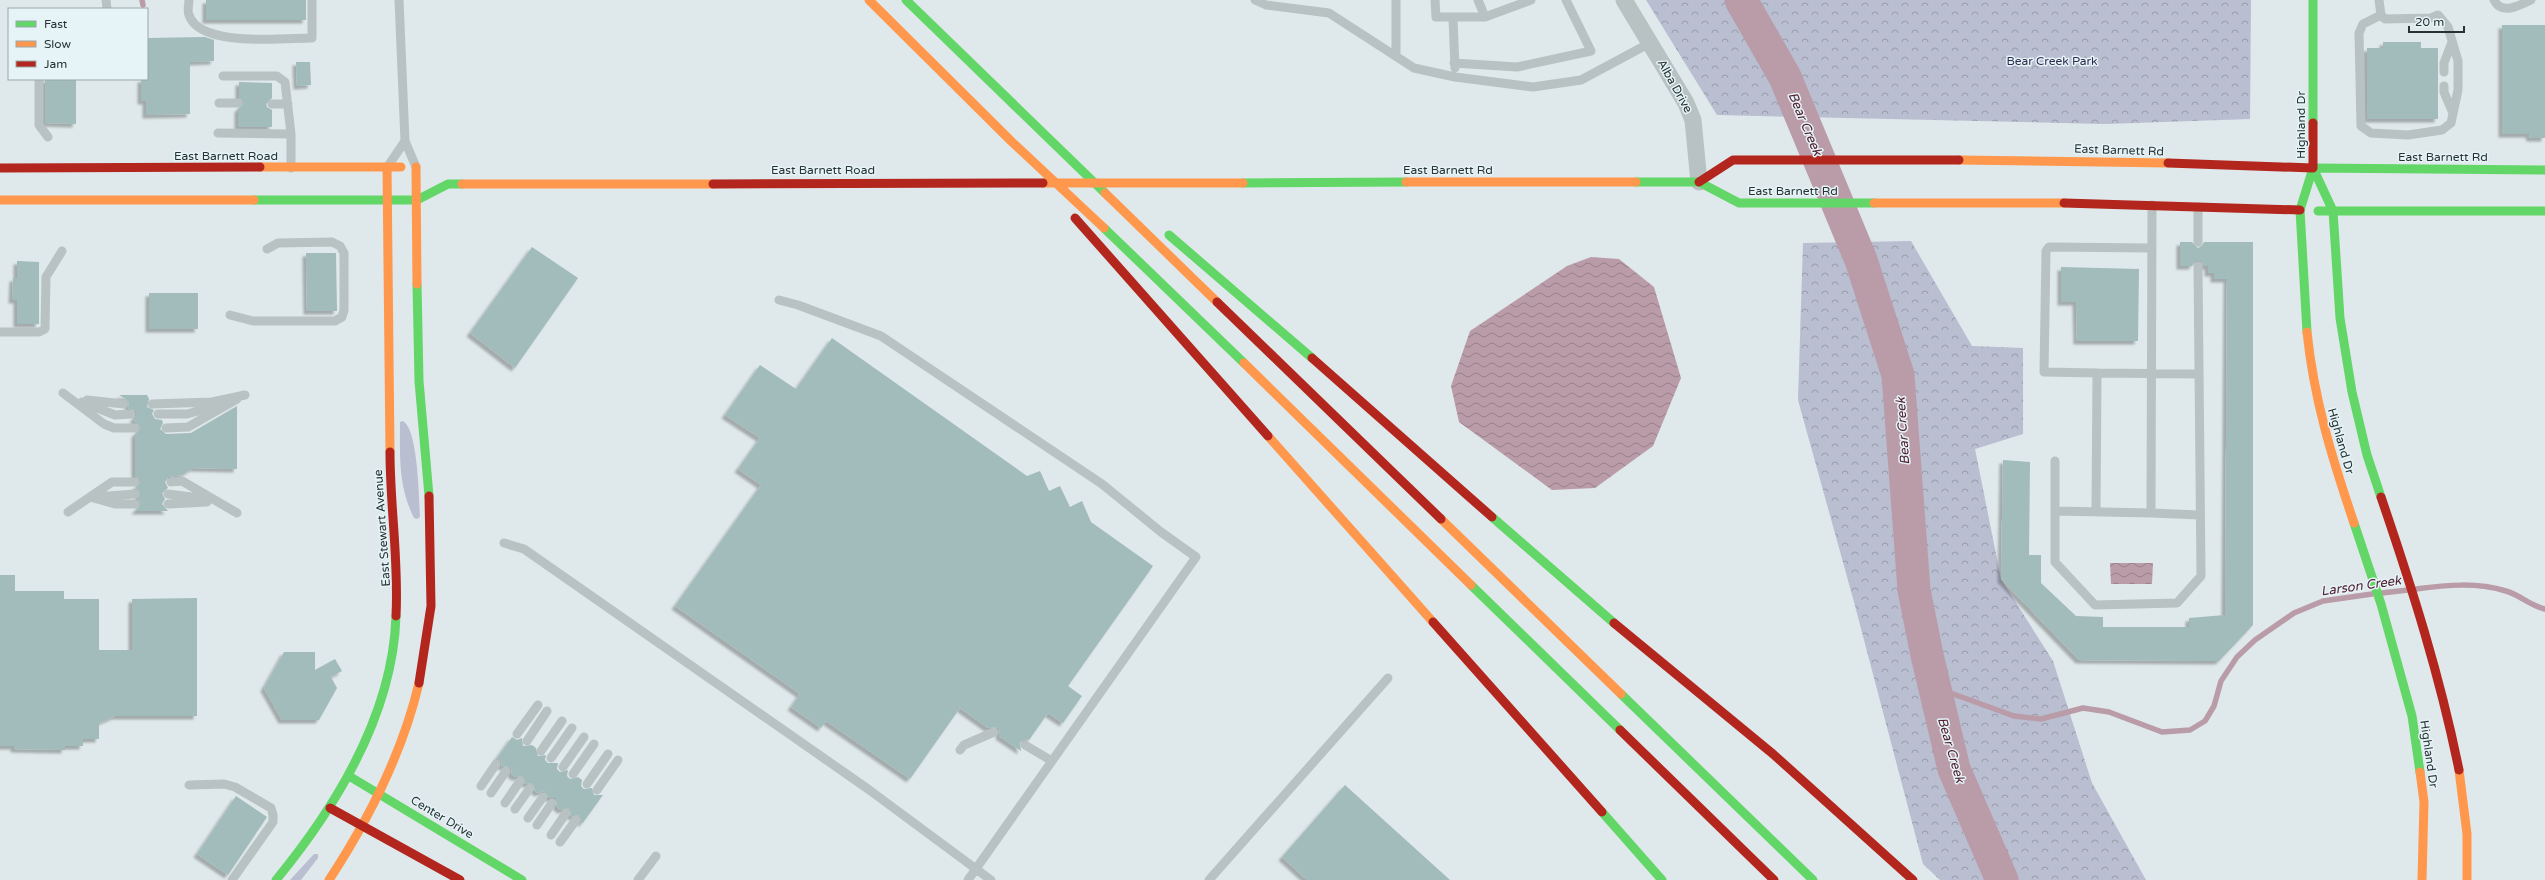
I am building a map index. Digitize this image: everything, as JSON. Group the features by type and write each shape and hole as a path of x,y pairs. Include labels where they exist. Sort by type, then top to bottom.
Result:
{"main road":[{"path":"869,0 987,115 1011,141 1064,205 1662,880"},
{"path":"906,0 1054,141 1813,880"},
{"name":"Highland Dr","path":"2313,0 2313,168 2300,210 2304,310 2312,378 2332,458 2401,670 2420,760 2424,802 2422,880"},
{"path":"1011,141 1150,272 1774,880"},
{"path":"1054,141 1128,201"},
{"name":"East Barnett Rd","path":"1699,182 1734,160 2076,160 2313,168 2545,170"},
{"name":"East Stewart Avenue","path":"276,880 330,808 349,776 364,745 380,699 391,651 398,599 396,546 390,498 387,167"},
{"path":"329,880 364,826 381,794 400,747 416,696 428,636 431,586 430,506 419,381 416,167"},
{"name":"East Barnett Road","path":"0,168 416,167 448,184 1197,181"},
{"path":"2313,168 2333,211"},
{"name":"East Barnett Rd","path":"1197,181 1699,182 1739,203 2152,205 2300,210"},
{"name":"East Barnett Road","path":"0,200 417,200 448,184"},
{"path":"2300,210 2545,211"},
{"name":"Highland Dr","path":"2333,211 2340,318 2352,392 2367,455 2434,660 2446,708 2463,793 2467,834 2467,880"},
{"path":"1158,227 1214,272 1590,602 1773,754 1913,880"},
{"name":"Center Drive","path":"349,776 522,880"},
{"path":"330,808 460,880"}],"street":[{"name":"Alba Drive","path":"1624,0 1686,104 1693,120 1699,182"}],"lane":[{"path":"189,0 189,15 201,30 223,38 312,38 312,0"},
{"path":"399,0 405,141 416,167"},
{"path":"1255,0 1266,5 1329,13 1414,68 1455,77 1533,86 1581,80 1650,43"},
{"path":"1396,0 1396,55"},
{"path":"1435,0 1436,17 1453,18 1485,17 1531,0"},
{"path":"1478,0 1485,17"},
{"path":"1454,63 1517,67 1591,51 1566,0"},
{"path":"2379,0 2381,15 2385,19 2431,18 2438,15 2448,27 2458,68 2458,90 2452,111 2451,123 2442,130 2408,135 2371,133 2360,126 2359,33 2363,24 2381,15"},
{"path":"2494,0 2499,6 2505,9 2513,8 2531,0"},
{"path":"1453,18 1455,77"},
{"path":"2444,72 2444,63 2452,42"},
{"path":"223,76 277,76 285,82 292,134 292,168"},
{"path":"39,80 39,125 48,137"},
{"path":"2444,86 2444,92 2452,111"},
{"path":"219,103 238,103"},
{"path":"272,104 288,104"},
{"path":"218,133 292,134"},
{"path":"387,167 405,141"},
{"path":"2151,513 2152,205"},
{"path":"2198,207 2198,242"},
{"path":"230,315 253,321 335,322 342,318 344,310 344,253 340,246 332,242 278,243 267,249"},
{"path":"2152,248 2049,247 2046,251 2044,372 2199,374"},
{"path":"0,332 39,332 45,329 46,277 62,251"},
{"path":"2055,461 2055,562 2095,605 2178,604 2201,576 2198,266"},
{"path":"779,300 798,304 881,336 1102,484 1161,532 1196,557 968,880"},
{"path":"2096,512 2097,373"},
{"path":"62,393 94,402 124,404"},
{"path":"62,393 115,415 131,414"},
{"path":"62,393 104,424 114,428 135,428"},
{"path":"152,404 212,402 245,395"},
{"path":"158,414 187,414 213,407 245,395"},
{"path":"166,428 188,427 245,395"},
{"path":"171,482 182,481 218,500 237,513"},
{"path":"68,512 112,482 135,482"},
{"path":"90,497 135,494"},
{"path":"168,494 218,500"},
{"path":"90,497 115,504 135,504"},
{"path":"168,504 218,500"},
{"path":"2055,511 2200,514"},
{"path":"504,544 524,549 868,790 991,880"},
{"path":"1209,880 1388,678"},
{"path":"517,734 538,705"},
{"path":"527,741 547,711"},
{"path":"541,751 562,721"},
{"path":"551,758 572,728"},
{"path":"960,750 964,745 994,732"},
{"path":"563,767 584,737"},
{"path":"573,774 594,744"},
{"path":"1025,745 1052,762"},
{"path":"587,784 608,754"},
{"path":"597,790 618,760"},
{"path":"481,786 496,764"},
{"path":"490,793 506,771"},
{"path":"505,803 520,781"},
{"path":"189,785 224,784 235,787 271,808 273,815 272,822 232,880"},
{"path":"515,810 530,788"},
{"path":"528,818 543,797"},
{"path":"537,825 552,803"},
{"path":"551,835 566,813"},
{"path":"560,842 576,820"},
{"path":"638,880 656,856"}],"green space":[{"name":"Bear Creek Park","path":"1646,0 2251,0 2250,119 2105,124 1717,115"},
{"path":"1911,241 1972,346 2023,348 2023,434 1975,449 2001,579 2053,661 2092,783 2146,880 1940,880 1923,864 1854,602 1798,400 1803,243"},
{"path":"403,421 408,427 415,450 420,517 417,519 414,518 405,494 401,471 400,422"},
{"path":"314,854 318,854 318,858 301,880 290,880"}],"water":[{"path":"1591,257 1619,259 1654,287 1681,378 1653,446 1595,488 1552,490 1459,422 1451,386 1470,331 1567,266"},
{"path":"2110,563 2153,563 2152,584 2111,584"}],"building":[{"path":"206,0 306,0 306,20 206,20"},
{"path":"2502,25 2545,25 2545,138 2530,138 2529,134 2502,134"},
{"path":"205,37 214,40 214,61 190,62 190,114 146,115 146,101 141,101 141,80 148,80 148,38"},
{"path":"2383,42 2421,42 2421,48 2438,48 2438,119 2367,119 2367,48 2383,48"},
{"path":"296,62 310,62 311,85 297,86"},
{"path":"45,80 76,80 76,124 45,123"},
{"path":"239,82 272,83 272,98 266,104 267,107 272,110 272,127 238,127 238,109 244,103 239,97"},
{"path":"2180,242 2192,242 2198,248 2201,247 2204,242 2253,242 2253,625 2219,661 2079,660 2001,579 2003,460 2030,462 2029,555 2041,555 2041,583 2076,616 2103,617 2103,627 2189,627 2189,618 2225,615 2227,279 2214,279 2214,273 2208,273 2208,266 2204,266 2201,261 2195,261 2192,266 2180,266"},
{"path":"532,247 578,278 515,368 470,333"},
{"path":"306,253 336,253 337,311 307,311"},
{"path":"17,261 39,262 39,324 17,324 17,300 12,300 13,278 17,278"},
{"path":"2061,267 2139,269 2138,341 2077,341 2076,302 2061,302"},
{"path":"149,293 198,293 198,329 149,329"},
{"path":"832,338 1027,476 1040,471 1049,491 1060,486 1070,507 1082,501 1091,522 1153,566 1068,686 1082,696 1063,723 1048,713 1029,740 1025,739 1020,742 1021,751 999,736 1000,730 997,727 988,728 960,708 910,779 826,721 821,728 791,707 800,694 675,606 761,485 738,469 760,438 725,415 760,365 796,389"},
{"path":"119,395 147,395 149,399 147,407 154,410 152,414 155,419 162,420 163,423 160,429 166,434 191,433 237,406 237,469 193,468 182,475 168,477 165,482 168,488 162,493 165,499 162,504 168,511 135,511 141,504 138,499 140,491 135,488 141,482 140,479 135,476 135,434 141,428 133,419 136,416 136,411 128,408 129,401"},
{"path":"0,575 15,575 15,591 64,591 64,599 99,599 99,650 132,650 132,599 197,598 197,716 115,716 99,723 99,739 83,739 83,746 65,746 65,750 14,749 14,746 0,746"},
{"path":"284,652 315,652 315,670 335,659 342,671 331,677 337,688 319,720 282,720 264,688"},
{"path":"512,737 517,740 522,738 523,746 532,745 536,748 538,756 546,755 545,760 548,763 558,763 557,769 560,772 568,770 567,776 570,779 578,777 582,780 581,786 584,789 592,788 594,795 603,795 582,824 579,815 571,817 570,808 561,810 557,807 556,798 549,798 544,791 538,793 535,791 533,783 525,784 524,776 515,777 511,774 512,769 509,766 501,767 502,762 497,758"},
{"path":"1345,785 1450,880 1307,880 1282,857"},
{"path":"236,796 267,817 228,875 197,854"}],"waterway":[{"path":"142,0 143,5"},
{"name":"Bear Creek","path":"1741,0 1785,77 1861,260 1898,375 1914,590 1927,655 1954,769 2002,880"},
{"name":"Larson Creek","path":"2416,589 2461,585 2484,586 2506,591 2545,609"},
{"name":"Larson Creek","path":"2382,593 2408,590"},
{"name":"Larson Creek","path":"1934,687 2014,716 2041,719 2083,708 2109,712 2162,732 2190,730 2205,721 2214,706 2221,681 2237,657 2255,640 2294,613 2323,601 2372,594"}],"traffic: fast":[{"path":"906,0 1105,193"},
{"path":"2313,0 2313,123"},
{"path":"2313,168 2333,211 2340,318 2352,392 2367,455 2381,497"},
{"path":"2307,332 2300,210 2313,168"},
{"path":"2313,168 2545,170"},
{"path":"1243,183 1406,182"},
{"path":"1636,182 1699,182 1739,203 1874,203"},
{"path":"254,200 417,200 448,184 462,184"},
{"path":"2318,211 2545,211"},
{"path":"1104,228 1244,363"},
{"path":"1169,235 1312,358"},
{"path":"417,284 419,381 429,496"},
{"path":"1492,517 1614,623"},
{"path":"2354,523 2381,604 2412,716 2420,772"},
{"path":"1471,585 1620,730"},
{"path":"276,880 320,822 340,790 373,723 384,688 392,652 396,616"},
{"path":"1621,694 1813,880"},
{"path":"349,776 522,880"},
{"path":"1602,812 1662,880"}],"traffic: slow":[{"path":"869,0 1011,141 1104,228"},
{"path":"1959,160 2168,163"},
{"path":"260,167 401,167"},
{"path":"387,167 390,452"},
{"path":"416,167 417,284"},
{"path":"1406,182 1636,182"},
{"path":"1043,183 1243,183"},
{"path":"462,184 713,184"},
{"path":"1105,193 1217,302"},
{"path":"0,200 254,200"},
{"path":"1874,203 2064,203"},
{"path":"2307,332 2319,405 2338,475 2354,523"},
{"path":"1244,363 1471,585"},
{"path":"1268,436 1433,622"},
{"path":"1441,519 1621,694"},
{"path":"329,880 358,834 383,786 403,736 419,683"},
{"path":"2459,770 2467,834 2467,880"},
{"path":"2420,772 2424,802 2422,880"}],"traffic: jam":[{"path":"2168,163 2313,168 2313,123"},
{"path":"1699,182 1733,160 1959,160"},
{"path":"0,168 260,167"},
{"path":"713,184 1043,183"},
{"path":"2064,203 2300,210"},
{"path":"1075,218 1268,436"},
{"path":"1217,302 1441,519"},
{"path":"1312,358 1492,517"},
{"path":"390,452 397,595 396,616"},
{"path":"419,683 431,606 429,496"},
{"path":"2381,497 2404,565 2434,666 2459,770"},
{"path":"1433,622 1602,812"},
{"path":"1614,623 1773,754 1913,880"},
{"path":"1620,730 1774,880"},
{"path":"330,808 460,880"}]}
